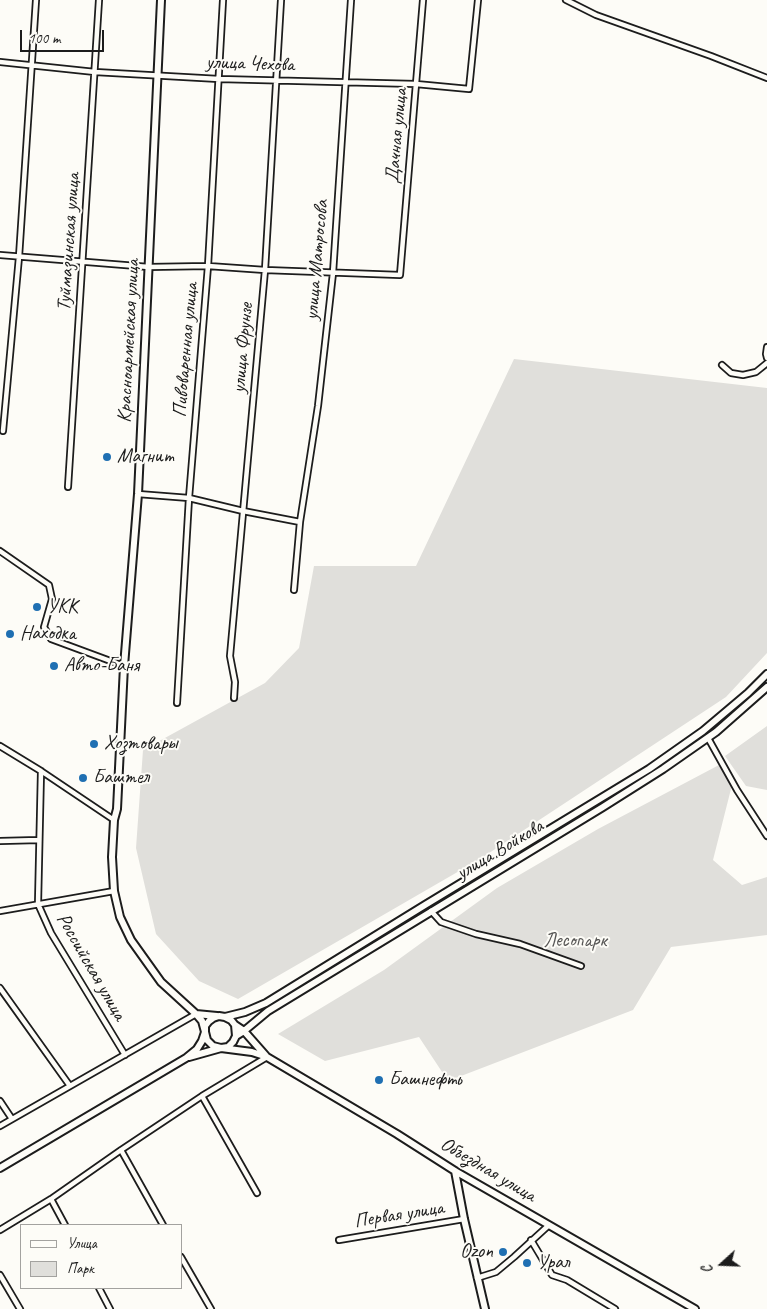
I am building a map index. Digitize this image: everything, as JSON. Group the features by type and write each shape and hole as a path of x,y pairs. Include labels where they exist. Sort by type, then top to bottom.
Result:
{"main road":[{"name":"Красноармейская улица","path":"161,0 138,494 124,666 117,809 114,820 112,857 114,891 120,917 132,940 161,982 196,1014"},
{"name":"улица Войкова","path":"196,1014 222,1016 245,1012 266,1003 425,904 649,769 703,731 748,693 767,674"},
{"name":"улица Войкова","path":"236,1036 268,1011 663,769 708,738 767,687"},
{"path":"196,1014 202,1021 207,1040 213,1046 252,1052 267,1057"},
{"path":"0,1168 186,1058 197,1049 202,1041 208,1021 213,1018 222,1016 231,1020 244,1031 267,1057"},
{"path":"186,1058 228,1047 236,1036 235,1025"},
{"name":"Объездная улица","path":"267,1057 398,1134 455,1171 694,1309"},
{"path":"455,1171 484,1309"}],"street":[{"path":"3,431 19,257 36,0"},
{"name":"Туймазинская улица","path":"68,487 99,0"},
{"name":"Пивоваренная улица","path":"177,703 189,498 208,266 223,0"},
{"name":"улица Фрунзе","path":"234,698 235,682 230,656 265,270 282,0"},
{"name":"улица Матросова","path":"294,590 300,522 318,406 333,273 351,0"},
{"name":"Дачная улица","path":"333,273 400,275 423,0"},
{"name":"улица Чехова","path":"0,62 95,72 219,79 416,84 469,89 478,0"},
{"path":"566,0 596,15 767,78"},
{"path":"0,255 149,267 208,266 333,273"},
{"path":"767,346 767,358"},
{"path":"722,365 731,373 743,375 756,372 767,362"},
{"path":"138,494 189,498 300,522"},
{"path":"0,551 49,585 52,599 44,627 51,639 124,666"},
{"path":"708,738 737,790 767,836"},
{"path":"0,746 114,820"},
{"name":"Российская улица","path":"41,771 38,904 51,933 125,1055"},
{"path":"0,840 40,840"},
{"path":"0,911 114,891"},
{"path":"431,911 441,922 476,934 520,944 581,966"},
{"path":"0,988 70,1086"},
{"path":"0,1126 196,1014"},
{"path":"0,1230 51,1199 202,1096 267,1057"},
{"path":"202,1096 257,1193"},
{"path":"0,1101 12,1119"},
{"path":"121,1150 162,1224"},
{"path":"51,1199 64,1224"},
{"name":"Первая улица","path":"339,1240 464,1220"},
{"path":"477,1278 496,1272 549,1225"},
{"path":"531,1240 552,1275 567,1280 615,1309"},
{"path":"182,1259 211,1309"},
{"path":"0,1275 20,1309"},
{"path":"100,1289 110,1309"}],"green space":[{"path":"514,359 767,388 767,653 726,697 480,859 238,999 199,981 156,934 136,848 143,750 265,683 299,648 314,566 416,566"},
{"path":"767,726 767,790 746,786 725,756"},
{"name":"Лесопарк","path":"719,765 732,785 713,860 742,885 767,877 767,935 671,947 633,1010 448,1081 419,1037 325,1061 278,1034 384,970 497,888 598,829"}],"place":[{"name":"Магнит","path":"107,457"},
{"name":"УКК","path":"37,607"},
{"name":"Находка","path":"10,634"},
{"name":"Авто-Баня","path":"54,666"},
{"name":"Хозтовары","path":"94,744"},
{"name":"Баштел","path":"83,778"},
{"name":"Башнефть","path":"379,1080"},
{"name":"Ozon","path":"503,1252"},
{"name":"Урал","path":"527,1263"}]}
